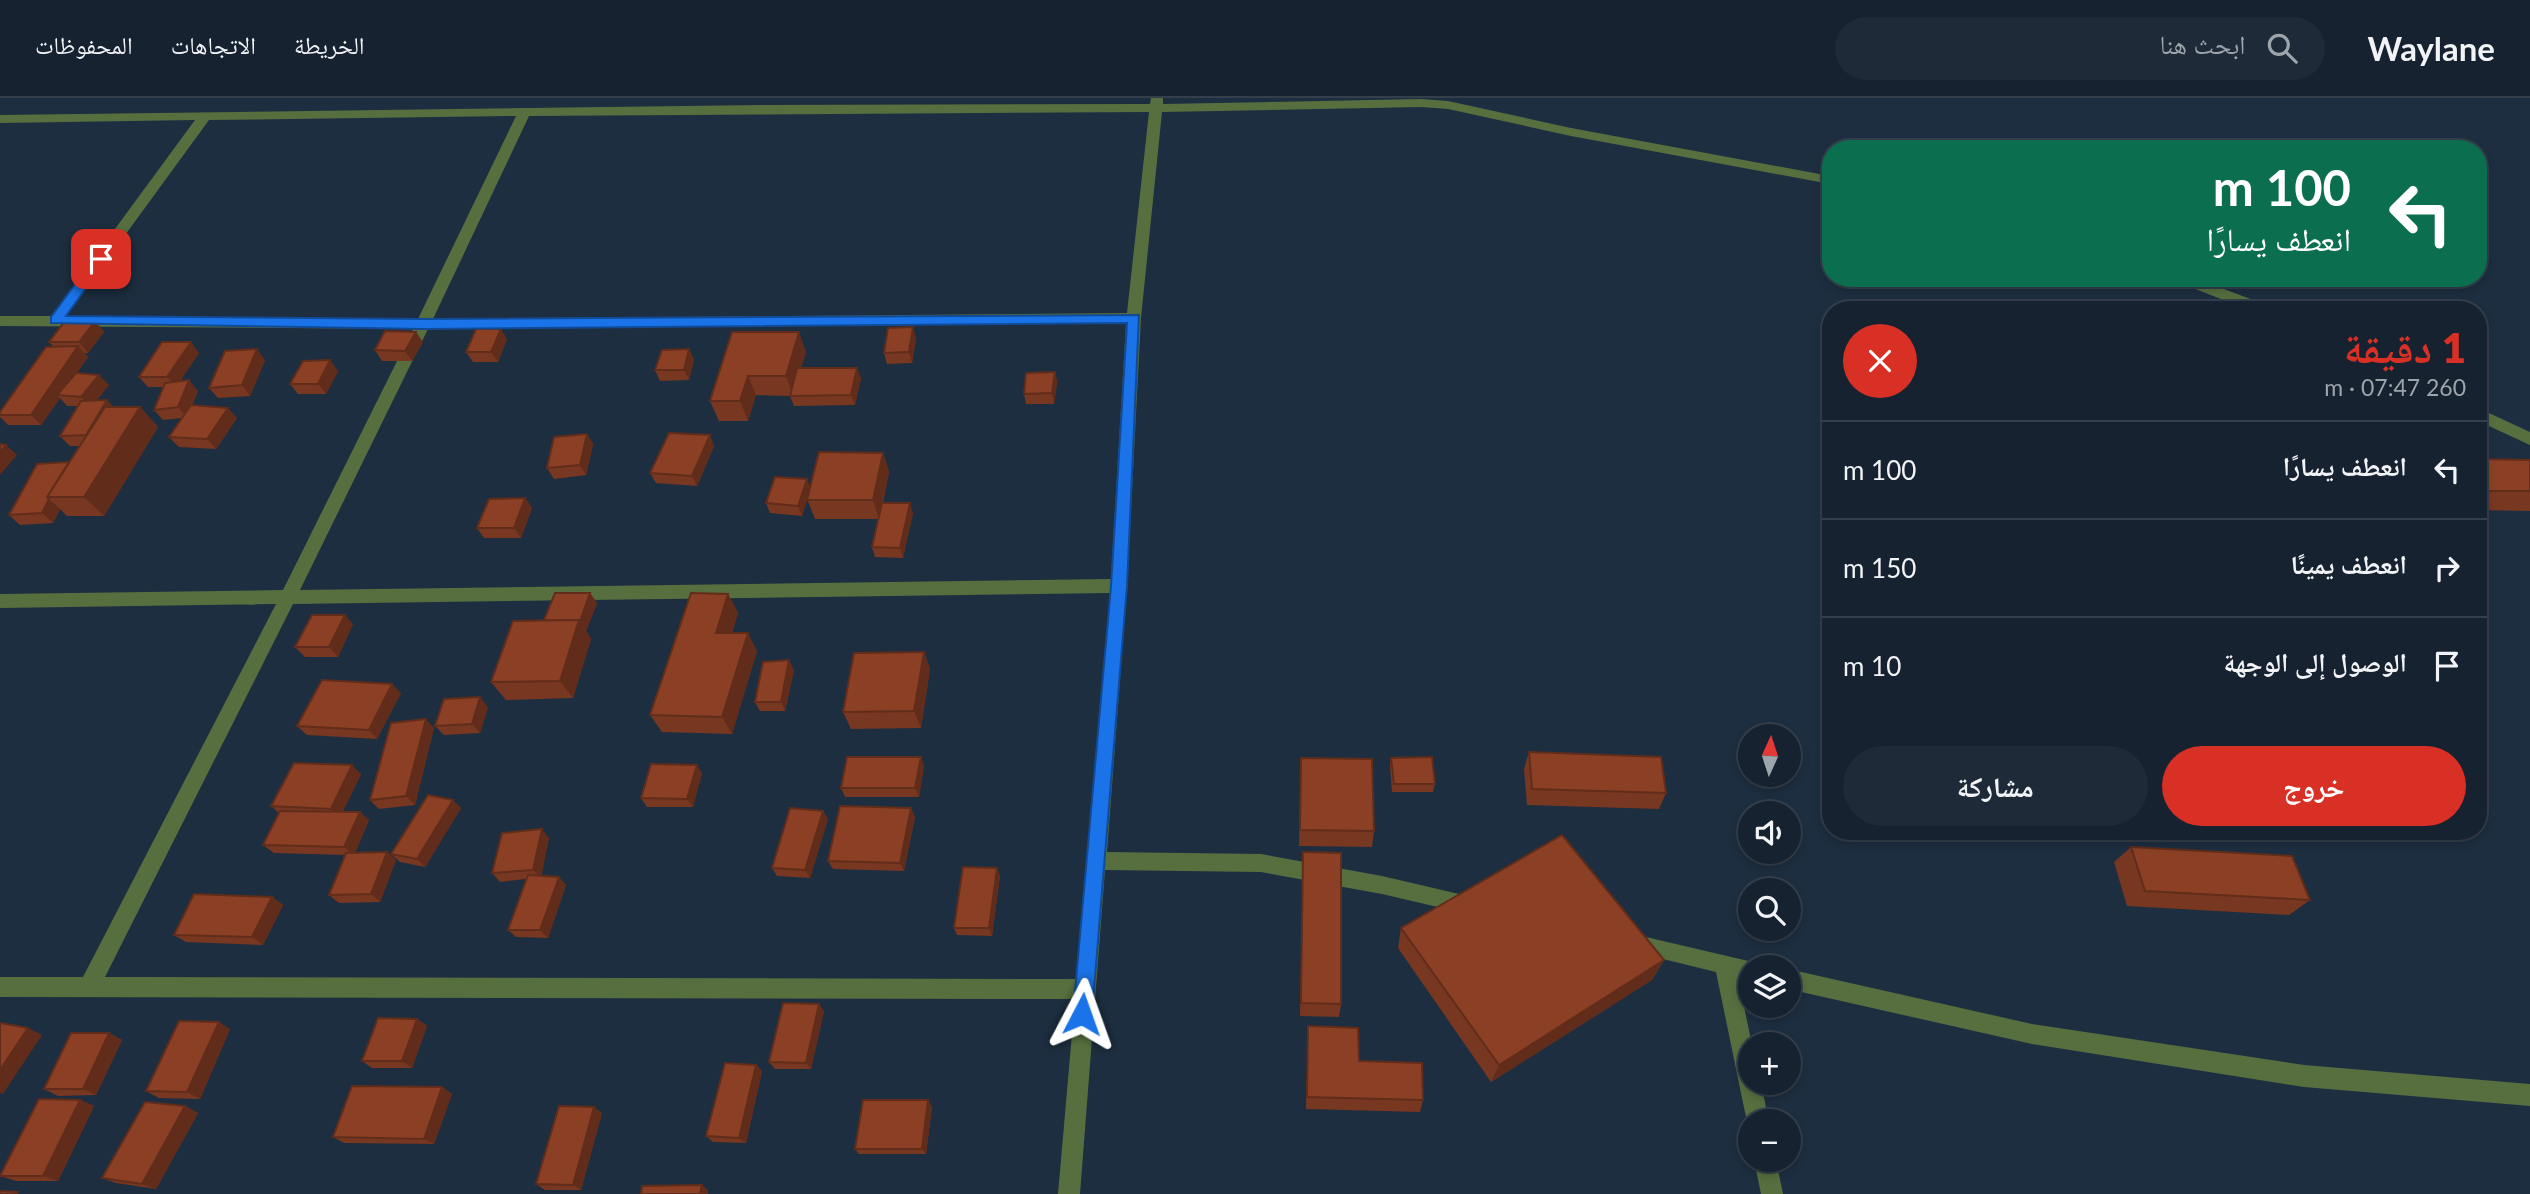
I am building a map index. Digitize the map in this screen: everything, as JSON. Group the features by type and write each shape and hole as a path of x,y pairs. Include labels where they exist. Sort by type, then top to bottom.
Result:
{"street":[{"path":"356,114 366,98"},
{"path":"0,119 1157,103 1448,105 1571,132 1822,179"},
{"path":"1069,1194 1119,586 1134,318 1157,103"},
{"path":"89,987 289,598 524,113"},
{"path":"56,320 205,116"},
{"path":"2204,287 2240,301"},
{"path":"0,321 424,324 1134,318"},
{"path":"2487,418 2530,439"},
{"path":"0,601 1119,586"},
{"path":"1095,861 1261,863 1382,885 1488,909"},
{"path":"1620,940 1738,967"},
{"path":"1725,964 1755,1109"},
{"path":"1801,982 2032,1034 2304,1076 2530,1095"},
{"path":"0,987 1084,989"},
{"path":"1767,1172 1772,1194"}],"building":[{"path":"65,321 95,321 79,342 49,342"},
{"path":"913,327 909,352 884,353 888,328"},
{"path":"476,329 501,329 491,352 466,352"},
{"path":"385,331 416,332 405,351 375,350"},
{"path":"732,332 799,332 786,376 748,376 740,401 710,401"},
{"path":"162,342 191,342 167,377 139,377"},
{"path":"78,346 31,415 0,415 46,347"},
{"path":"257,349 242,385 209,388 225,351"},
{"path":"689,349 684,370 655,370 662,350"},
{"path":"330,360 318,384 290,384 303,361"},
{"path":"797,368 857,368 851,395 790,396"},
{"path":"1055,372 1052,393 1024,394 1026,373"},
{"path":"76,373 99,375 81,397 57,395"},
{"path":"189,380 178,407 154,410 165,383"},
{"path":"107,400 86,435 60,436 81,401"},
{"path":"191,405 228,408 207,439 169,437"},
{"path":"105,407 140,407 84,497 47,497"},
{"path":"669,433 710,435 692,476 650,473"},
{"path":"587,434 580,465 547,468 554,437"},
{"path":"819,452 883,453 873,500 807,500"},
{"path":"2487,459 2530,460 2530,491 2487,491"},
{"path":"69,462 47,497 49,499 42,513 9,515 37,464"},
{"path":"775,477 807,479 798,506 766,503"},
{"path":"525,498 514,528 477,528 489,499"},
{"path":"882,503 910,503 900,548 872,547"},
{"path":"555,593 590,593 580,621 544,620"},
{"path":"691,593 728,594 716,633 748,633 722,717 650,715"},
{"path":"312,615 345,615 329,647 295,647"},
{"path":"579,620 560,681 491,682 513,621"},
{"path":"924,652 914,711 843,712 854,653"},
{"path":"789,660 781,702 755,702 763,662"},
{"path":"322,680 392,684 369,730 297,726"},
{"path":"480,697 472,724 435,726 444,699"},
{"path":"426,719 406,796 370,800 391,723"},
{"path":"1529,752 1661,757 1666,793 1532,789"},
{"path":"847,757 921,757 915,788 841,788"},
{"path":"1432,757 1435,784 1394,784 1391,758"},
{"path":"1301,758 1372,759 1374,831 1300,830"},
{"path":"294,763 352,765 331,809 271,806"},
{"path":"651,764 697,765 687,799 641,798"},
{"path":"428,795 453,800 417,859 391,854"},
{"path":"840,806 911,808 900,863 828,861"},
{"path":"790,808 823,811 805,870 772,868"},
{"path":"280,811 360,812 344,847 263,845"},
{"path":"542,829 533,870 492,873 502,833"},
{"path":"1562,835 1664,960 1499,1065 1401,928"},
{"path":"2131,847 2292,856 2310,900 2145,891"},
{"path":"387,852 371,894 329,895 346,853"},
{"path":"1303,852 1341,853 1341,1004 1301,1003"},
{"path":"963,867 997,868 989,928 954,928"},
{"path":"528,875 559,877 540,930 508,930"},
{"path":"194,894 272,897 252,937 174,935"},
{"path":"783,1003 819,1004 806,1063 769,1062"},
{"path":"378,1018 417,1019 402,1061 362,1061"},
{"path":"179,1021 219,1022 187,1092 146,1091"},
{"path":"0,1023 28,1028 0,1070"},
{"path":"1308,1026 1358,1028 1359,1061 1422,1063 1423,1100 1307,1097"},
{"path":"71,1033 109,1033 83,1089 44,1089"},
{"path":"725,1063 756,1065 739,1138 706,1136"},
{"path":"352,1086 442,1087 424,1139 333,1137"},
{"path":"39,1099 80,1100 43,1176 0,1176"},
{"path":"863,1100 928,1100 922,1149 855,1149"},
{"path":"145,1102 185,1106 142,1184 102,1178"},
{"path":"559,1106 594,1107 573,1185 536,1184"},
{"path":"702,1185 700,1194 641,1194 642,1186"},
{"path":"0,1191 18,1192 0,1194"}],"route":[{"path":"101,259 56,320 424,324 1134,318 1119,586 1082,1014"}]}
